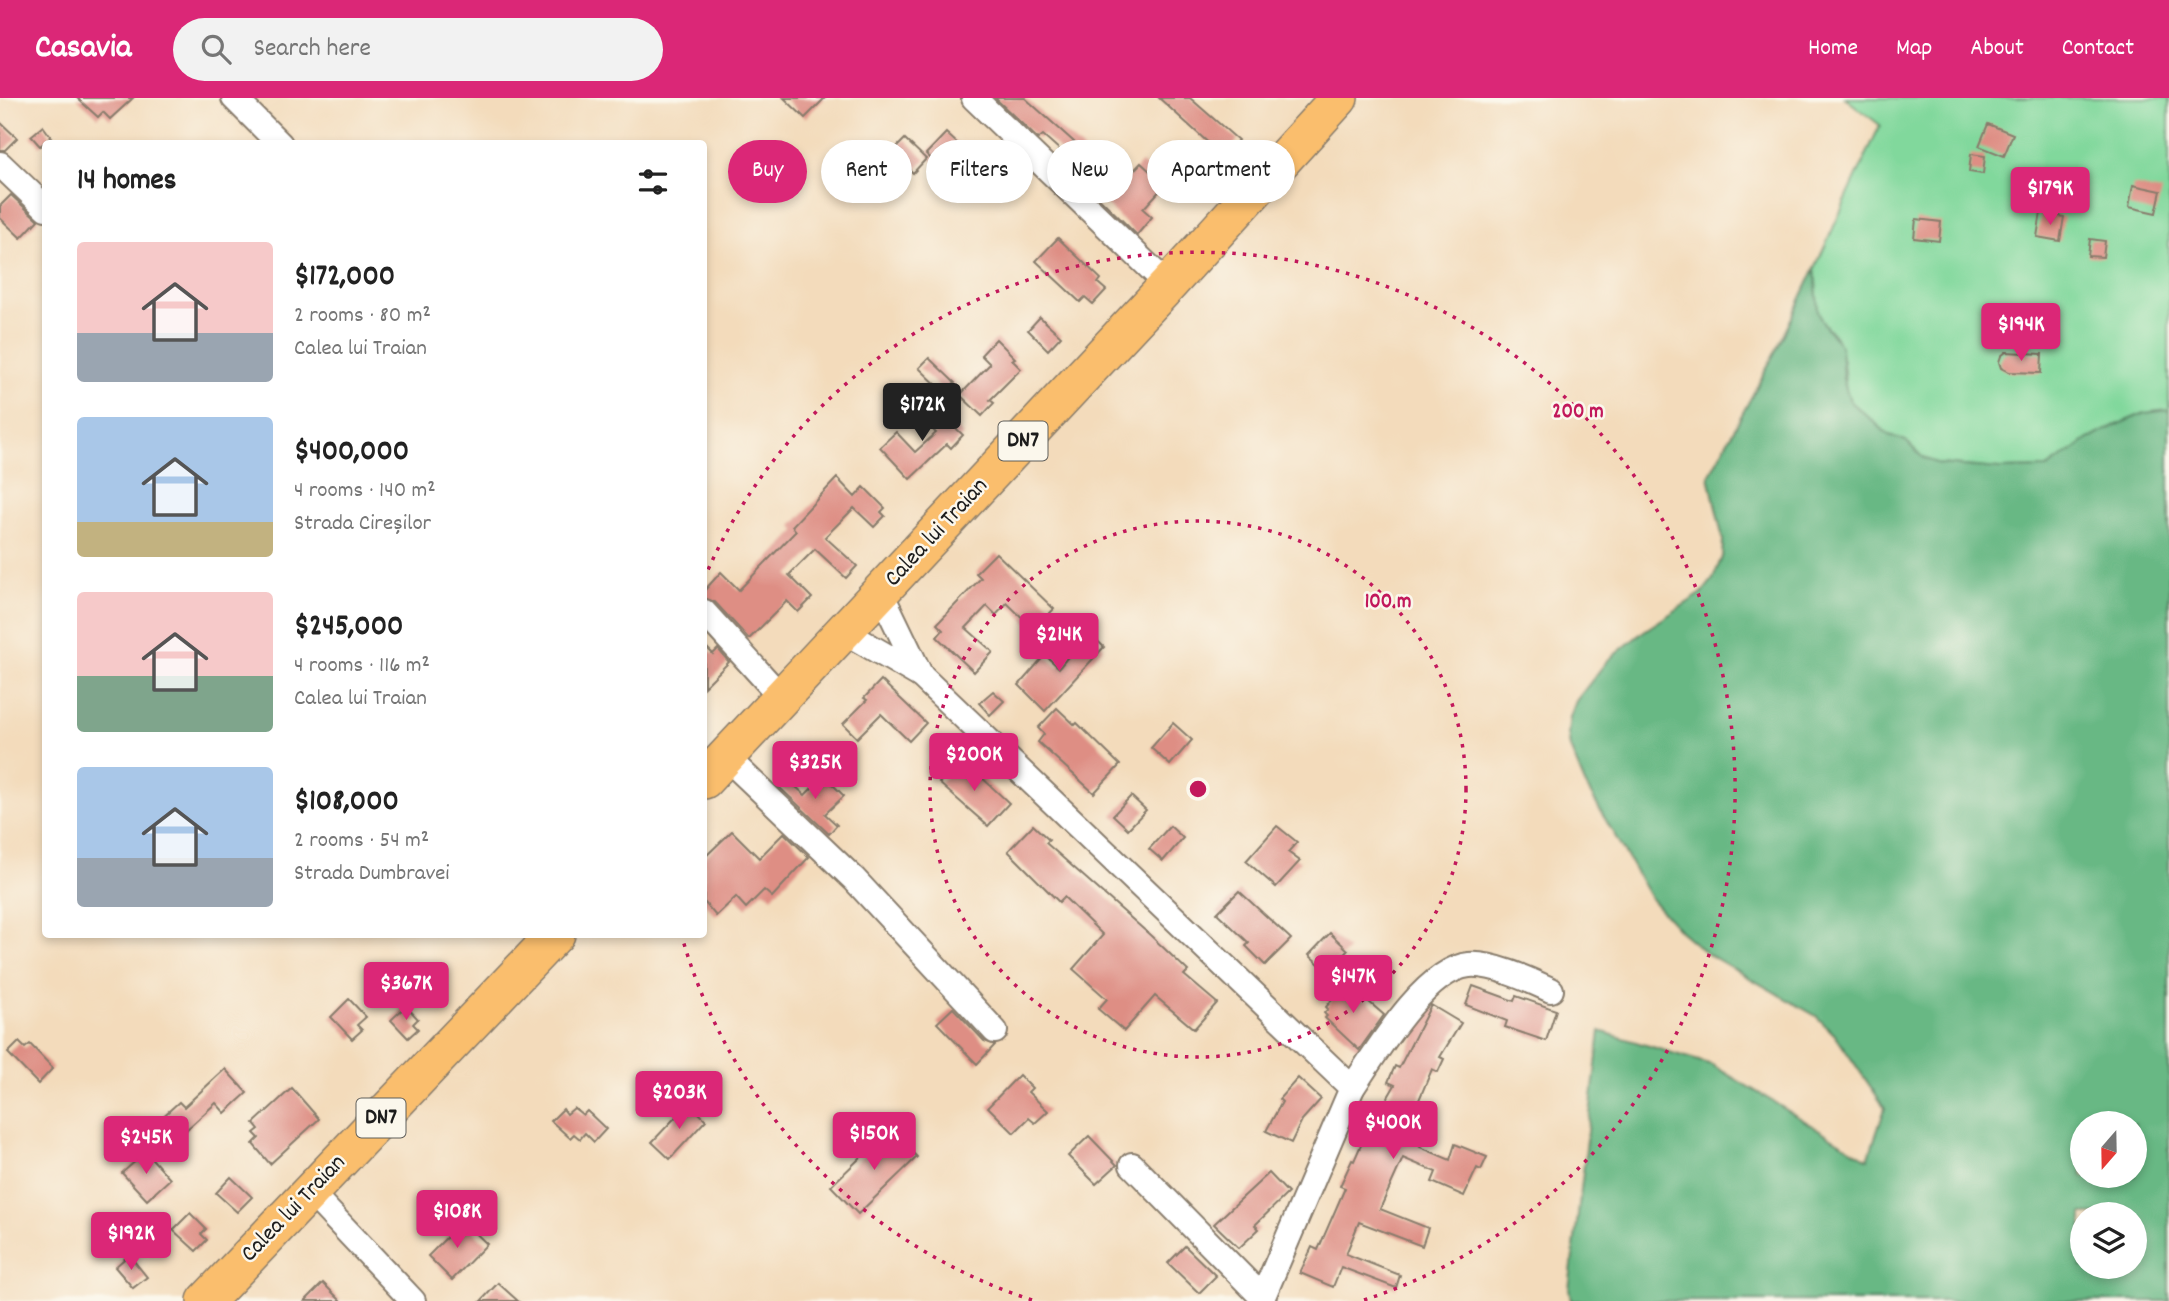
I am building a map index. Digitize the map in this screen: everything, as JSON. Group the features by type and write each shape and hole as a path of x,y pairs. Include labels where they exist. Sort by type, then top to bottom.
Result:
{"highway":[{"name":"Calea lui Traian","path":"715,768 845,632 1339,98"},
{"name":"Calea lui Traian","path":"206,1301 552,938"}],"street":[{"path":"234,98 276,140"},
{"path":"974,98 1168,285"},
{"path":"0,164 42,204"},
{"path":"881,593 921,676"},
{"path":"707,615 782,698"},
{"path":"845,632 921,676 1352,1088"},
{"path":"715,768 854,879 995,1031"},
{"path":"1132,1165 1261,1299 1352,1088 1403,1014 1426,989 1449,971 1471,964 1499,970 1551,990"},
{"path":"310,1192 413,1301"}],"green space":[{"path":"1845,98 2169,98 2169,410 2145,413 2114,426 2089,439 2047,468 2000,469 1939,464 1923,458 1906,441 1889,435 1850,401 1836,337 1821,320 1818,311 1815,268 1880,125"},
{"path":"1815,268 1818,311 1821,320 1841,346 1843,379 1850,401 1889,435 1906,441 1923,458 1939,464 2000,469 2047,468 2089,439 2114,426 2145,413 2169,410 2169,1301 1571,1301 1569,1289 1600,1031 1712,1065 1868,1159 1885,1108 1835,1035 1816,1016 1706,953 1680,931 1652,900 1585,784 1570,748 1570,717 1576,701 1607,661 1644,631 1702,593 1713,579 1722,557 1723,540 1709,476 1776,351"}],"building":[{"path":"77,98 133,98 110,119 103,112 98,117"},
{"path":"784,98 825,98 805,118"},
{"path":"995,98 1025,98 1072,140 1049,140 1043,135 1038,139"},
{"path":"1159,98 1190,98 1238,140 1205,140"},
{"path":"0,122 17,138 5,150 0,150"},
{"path":"1988,124 2013,134 2004,156 1979,146"},
{"path":"43,126 51,137 42,140 40,146 31,136"},
{"path":"946,133 954,140 939,140"},
{"path":"912,146 926,159 912,172"},
{"path":"1971,154 1985,156 1983,174 1969,172"},
{"path":"1141,163 1147,168 1148,203 1143,209 1152,217 1137,235 1104,203 1133,203 1133,171"},
{"path":"2133,185 2161,191 2156,213 2129,207"},
{"path":"11,195 38,220 21,238 0,218 0,206"},
{"path":"2041,212 2064,217 2060,241 2037,237"},
{"path":"1916,219 1941,222 1939,241 1914,238"},
{"path":"1058,238 1101,279 1098,283 1106,290 1093,304 1085,297 1080,302 1036,261"},
{"path":"2090,239 2105,241 2103,257 2088,256"},
{"path":"1040,317 1061,336 1048,350 1028,330"},
{"path":"996,339 1015,358 1012,360 1021,369 990,400 994,403 982,416 960,395 990,364 981,355"},
{"path":"2006,352 2042,354 2041,373 2009,372 2001,368 1999,362"},
{"path":"929,358 955,383 945,393 919,368"},
{"path":"929,402 963,435 951,448 947,444 910,479 880,447 896,432 915,452 936,433 917,414"},
{"path":"837,478 855,497 864,487 885,508 881,512 885,516 874,527 854,508 825,537 857,566 846,578 815,549 789,575 812,598 798,612 787,601 749,639 715,602 707,599 707,588 721,572 739,590 796,531 792,526"},
{"path":"996,553 1054,609 1034,629 1007,603 996,615 987,606 966,628 993,652 974,672 937,637 943,630 937,624 981,578 976,573"},
{"path":"1088,632 1104,647 1045,711 1019,685 1045,655 1059,668"},
{"path":"707,648 713,654 718,649 729,662 707,684"},
{"path":"881,680 926,723 909,741 881,714 857,738 843,724 867,700 864,698"},
{"path":"993,691 1004,701 990,715 979,703"},
{"path":"1057,708 1075,725 1077,723 1120,765 1094,793 1038,742 1044,734 1038,728"},
{"path":"1173,723 1192,740 1170,765 1151,748"},
{"path":"962,759 1009,803 988,826 939,783"},
{"path":"824,776 844,796 825,814 837,825 829,834 777,785 785,777 805,795"},
{"path":"1131,796 1146,810 1128,829 1113,815"},
{"path":"1033,825 1049,840 1046,843 1150,935 1188,971 1184,975 1217,1003 1194,1029 1155,996 1124,1031 1098,1009 1107,999 1073,969 1103,935 1064,897 1059,902 1008,851"},
{"path":"1170,826 1183,838 1163,861 1149,849"},
{"path":"1277,826 1297,842 1288,852 1300,861 1276,887 1246,861"},
{"path":"732,831 759,858 784,833 809,857 772,897 764,890 746,908 736,897 716,916 707,906 707,855"},
{"path":"1239,891 1291,939 1265,965 1246,946 1249,943 1217,913"},
{"path":"1330,933 1348,950 1328,972 1309,955"},
{"path":"1345,981 1384,1015 1359,1050 1325,1018 1327,1016 1324,1013 1328,1009 1326,1007 1332,1000 1329,998"},
{"path":"1473,986 1514,1001 1516,996 1556,1010 1546,1041 1505,1027 1507,1021 1466,1005"},
{"path":"349,999 366,1017 357,1025 362,1030 352,1039 331,1017"},
{"path":"1431,1005 1461,1023 1440,1057 1444,1059 1438,1072 1432,1069 1416,1107 1434,1116 1420,1147 1450,1160 1455,1144 1487,1157 1481,1170 1477,1168 1464,1196 1432,1182 1436,1172 1403,1158 1380,1209 1428,1228 1422,1246 1359,1222 1346,1254 1400,1275 1396,1288 1341,1267 1333,1287 1300,1273 1312,1247 1318,1250 1345,1188 1340,1186 1352,1160 1354,1161 1371,1122 1373,1123 1395,1085 1388,1082 1395,1066 1399,1068"},
{"path":"406,1006 418,1019 413,1024 418,1029 408,1038 391,1020"},
{"path":"953,1008 984,1041 995,1045 977,1064 937,1023"},
{"path":"19,1042 25,1048 30,1044 53,1068 38,1084 8,1053"},
{"path":"225,1069 247,1093 225,1113 216,1103 176,1139 159,1120 179,1102 184,1107"},
{"path":"1019,1075 1032,1088 1028,1092 1048,1111 1035,1123 1029,1118 1014,1133 988,1107"},
{"path":"1298,1078 1321,1099 1302,1120 1291,1143 1266,1131 1282,1102 1279,1099"},
{"path":"292,1088 319,1119 270,1164 253,1144 259,1138 254,1133 259,1129 254,1123"},
{"path":"689,1103 706,1120 670,1159 652,1142"},
{"path":"574,1108 583,1115 587,1111 606,1129 594,1142 585,1133 580,1139 574,1134 570,1138 551,1121 563,1109 567,1114"},
{"path":"890,1129 917,1157 858,1214 831,1186"},
{"path":"1089,1136 1117,1165 1096,1184 1068,1156"},
{"path":"146,1152 170,1179 147,1200 122,1173"},
{"path":"1269,1173 1288,1193 1255,1225 1259,1229 1239,1248 1214,1224"},
{"path":"231,1177 252,1197 237,1212 216,1193"},
{"path":"190,1213 206,1229 201,1234 207,1240 196,1251 173,1230"},
{"path":"463,1221 487,1244 452,1280 428,1256"},
{"path":"1185,1246 1216,1276 1199,1293 1168,1263"},
{"path":"129,1255 147,1277 133,1288 115,1267"},
{"path":"323,1283 341,1301 305,1301"},
{"path":"498,1283 518,1301 481,1301"}]}
